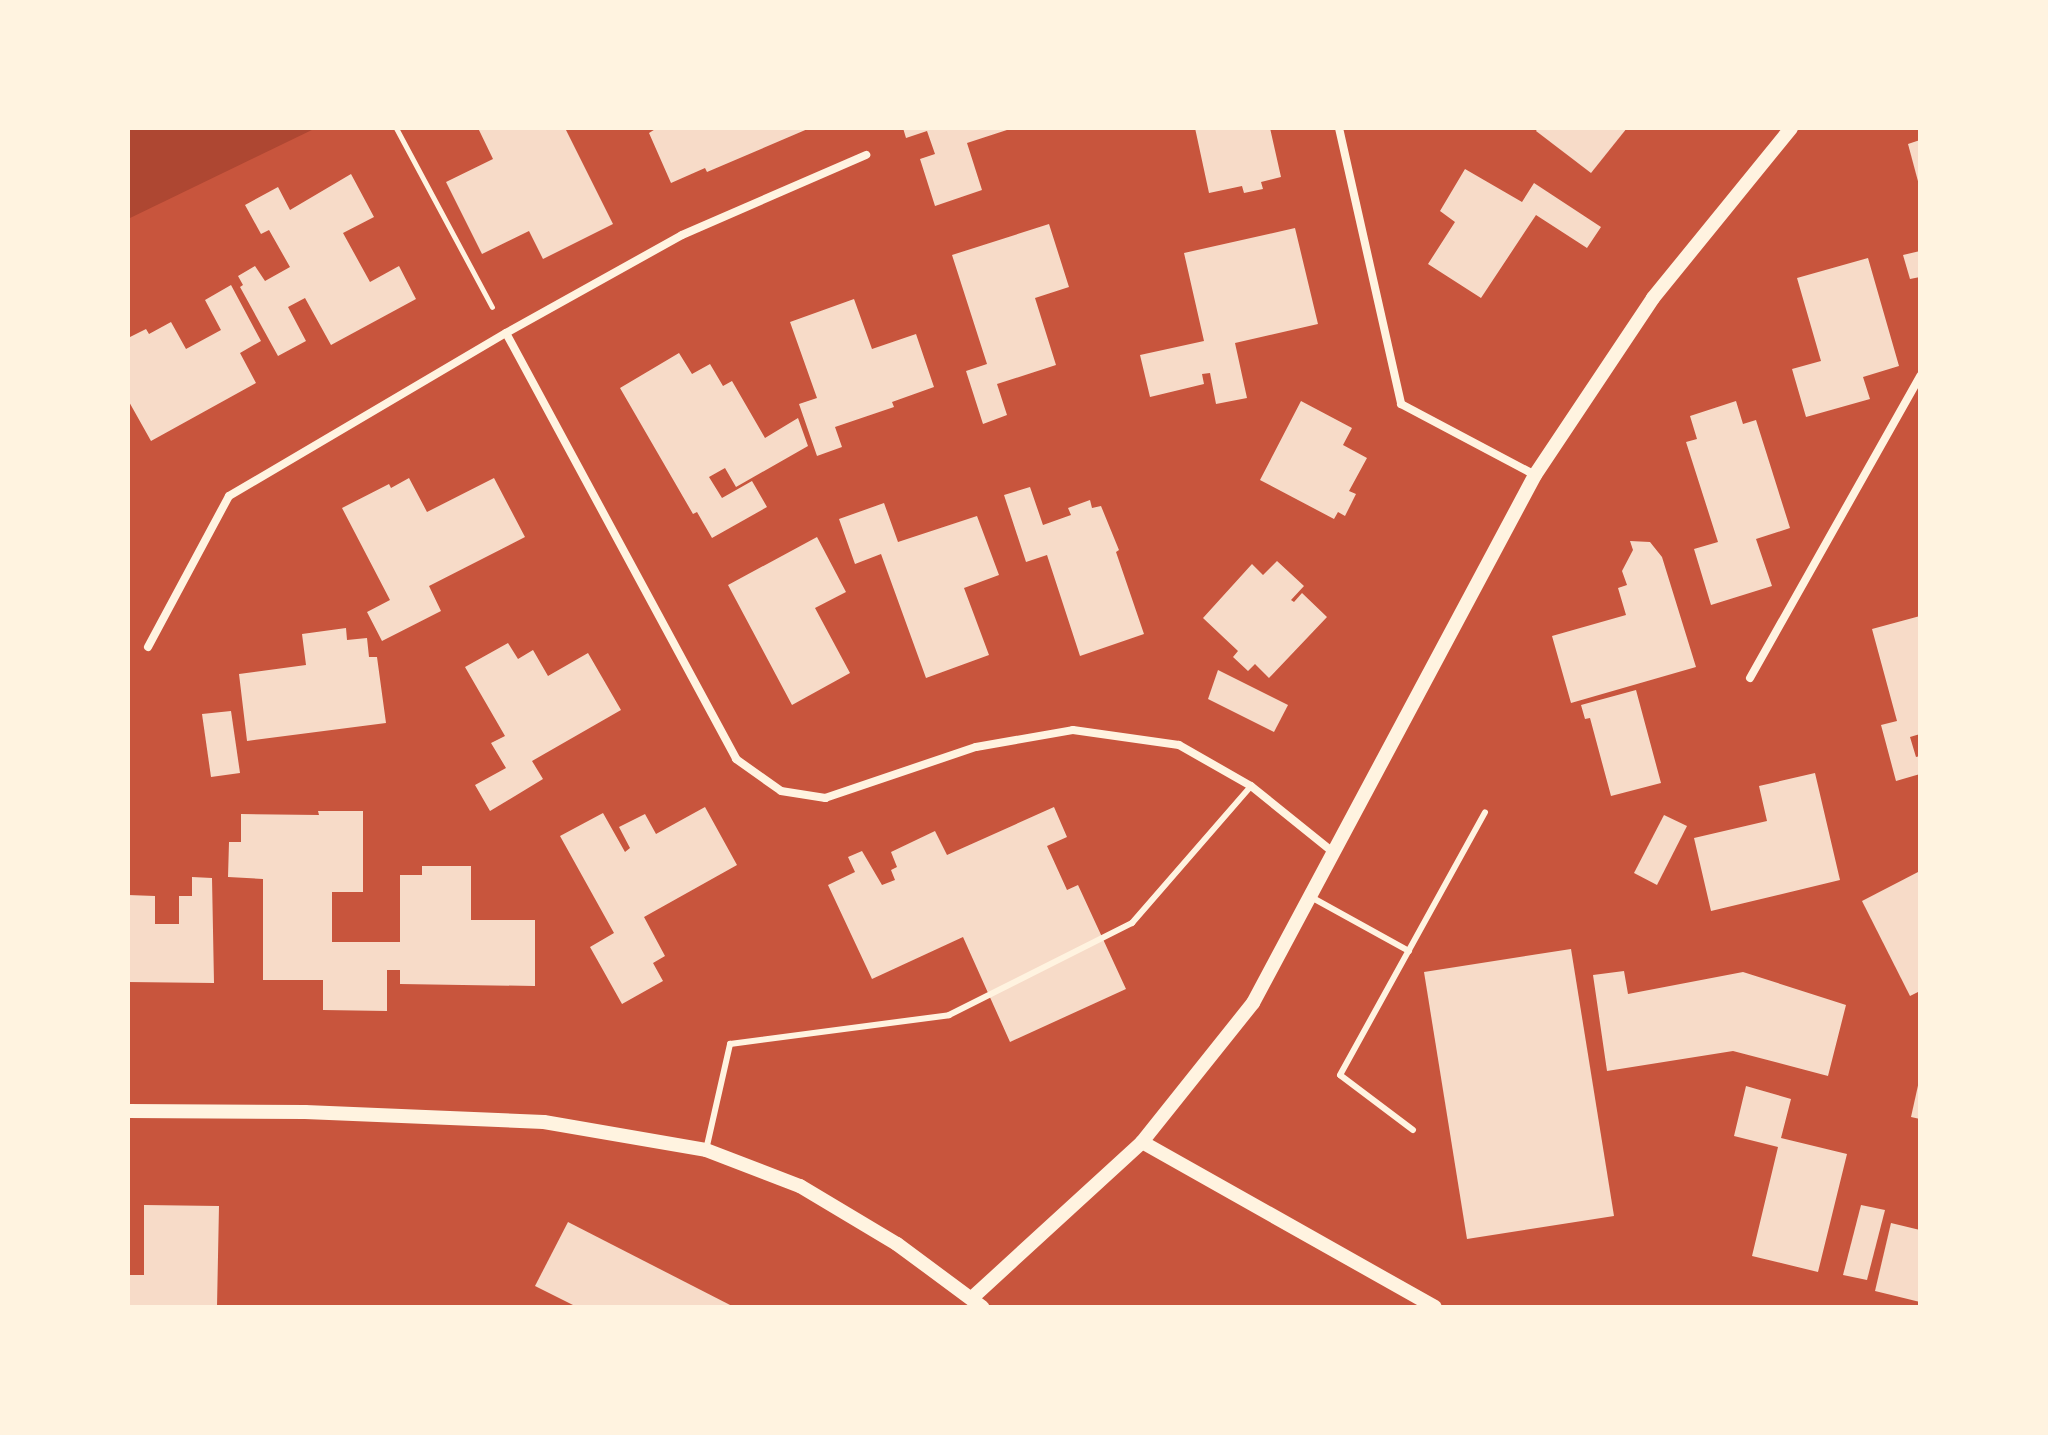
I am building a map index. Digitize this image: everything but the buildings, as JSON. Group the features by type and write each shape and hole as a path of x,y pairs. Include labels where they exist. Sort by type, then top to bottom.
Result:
{"street":[{"path":"1339,128 1401,404 1535,475"},
{"path":"128,1111 305,1112 544,1122 706,1150 800,1186 897,1244 977,1302 1142,1142 1253,1003 1535,475 1653,298 1791,128"},
{"path":"148,647 229,496 506,333 682,235 866,155"},
{"path":"506,333 736,759 781,791 825,798 976,747 1073,730 1179,745 1251,786 1334,853"},
{"path":"1750,678 1920,376"},
{"path":"1142,1142 1435,1307"}],"lane":[{"path":"706,1150 730,1044 949,1015 1132,923 1251,786"},
{"path":"1413,1130 1340,1075 1485,812"},
{"path":"1311,897 1409,951"}],"path":[{"path":"396,128 506,333"}],"shaded area":[{"path":"128,128 316,128 128,219"}]}
